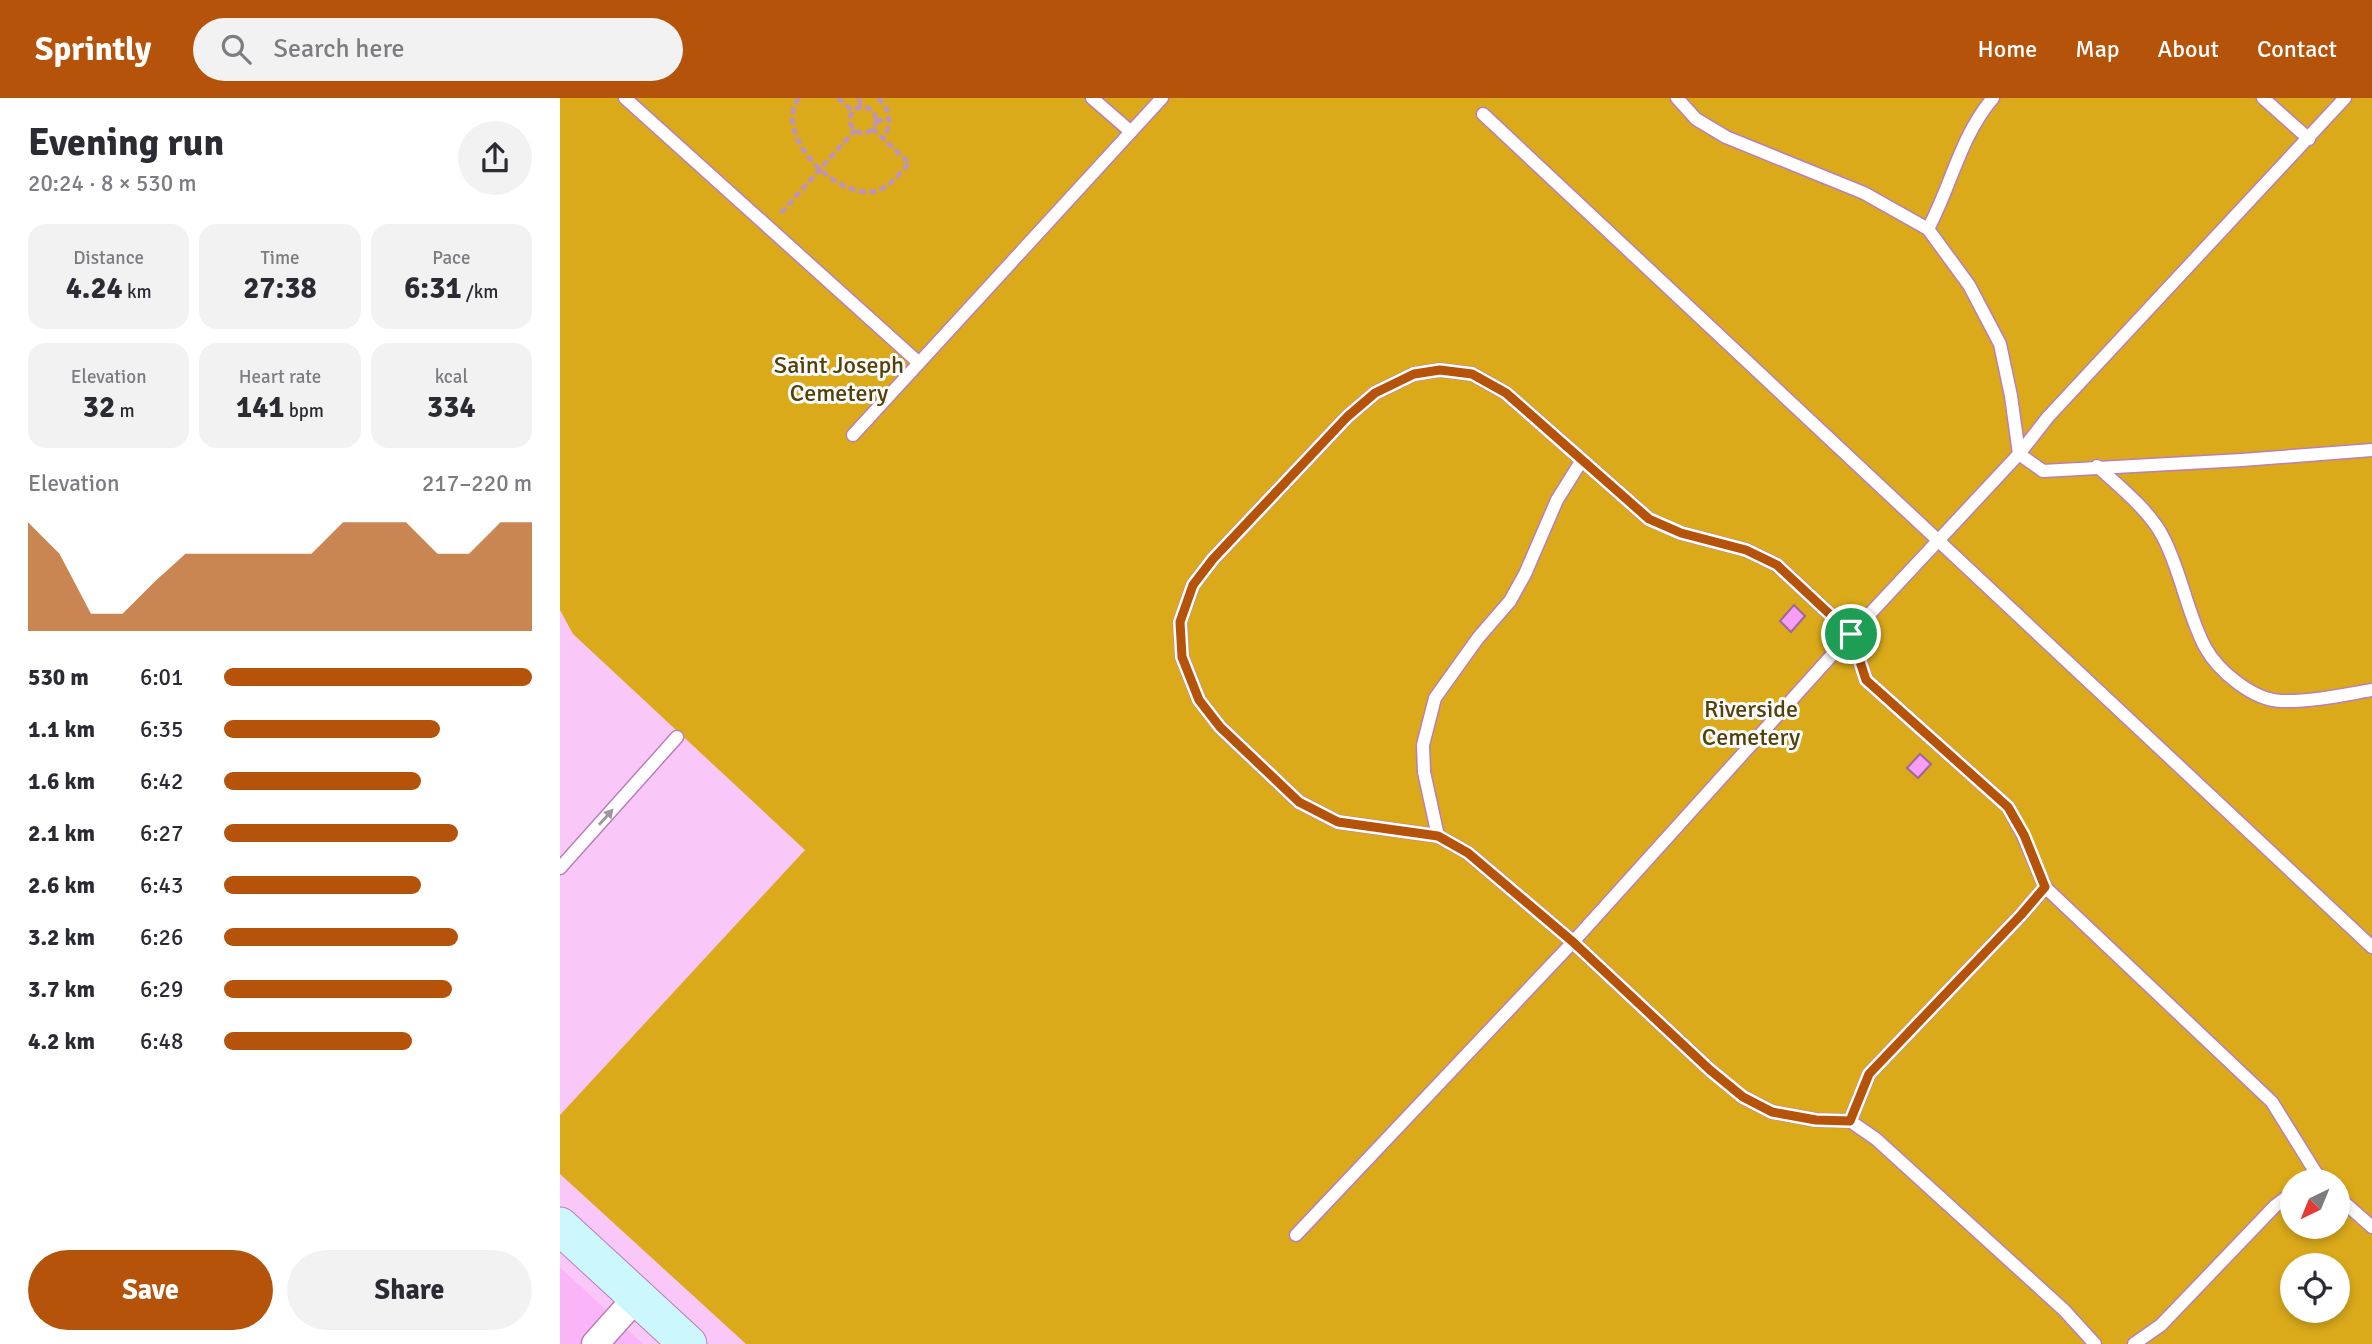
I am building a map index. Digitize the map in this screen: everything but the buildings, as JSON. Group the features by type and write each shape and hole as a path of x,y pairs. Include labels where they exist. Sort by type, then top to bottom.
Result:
{"main road":[{"path":"560,1226 688,1344"}],"street":[{"path":"595,1344 637,1297"}],"lane":[{"path":"625,98 918,362"},
{"path":"1092,98 1130,131"},
{"path":"853,435 1162,98"},
{"path":"1677,98 1696,119 1726,137 1864,193 1928,229 1969,285 2000,344 2019,454 2043,471 2372,450"},
{"path":"1928,229 1943,201 1956,163 1980,114 1993,98"},
{"path":"2263,98 2309,139"},
{"path":"1296,1235 1573,942 1851,634 2019,454 2048,417 2345,98"},
{"path":"1483,114 2372,947"},
{"path":"2095,1344 2064,1310 1876,1139 1850,1121 1816,1120 1772,1112 1743,1097 1710,1070 1573,942 1468,853 1438,836 1338,822 1299,802 1220,727 1199,700 1182,657 1180,622 1193,585 1213,559 1347,417 1375,393 1414,374 1440,370 1472,374 1506,393 1649,519 1681,533 1746,550 1777,565 1851,634 1866,680 2008,807 2024,835 2045,887 2272,1102 2310,1169"},
{"path":"1438,836 1424,772 1423,745 1435,698 1478,638 1510,601 1525,574 1557,500 1582,460"},
{"path":"2097,466 2127,492 2162,534 2206,648 2232,679 2255,695 2280,701 2372,690"},
{"path":"560,868 677,737"},
{"path":"1850,1121 1869,1074 2045,887"},
{"path":"2134,1344 2161,1325 2280,1202"},
{"path":"2350,1208 2372,1227"}],"path":[{"path":"799,98 795,103 792,119 806,154 833,180 850,189 876,191 891,182 909,163 873,129"},
{"path":"838,98 854,112"},
{"path":"843,103 849,98"},
{"path":"859,98 861,108"},
{"path":"878,98 887,109 890,119 883,138"},
{"path":"861,108 870,110 876,121 873,129 862,133 855,130 850,120 854,112 861,108"},
{"path":"876,121 890,119"},
{"path":"768,227 855,130"}],"shaded area":[{"path":"560,1268 565,1272 643,1344 560,1344"}],"green space":[{"name":"Riverside Cemetery","path":"560,98 2372,98 2372,1344 746,1344 560,1174 560,1115 805,850 573,634 560,610"}],"route":[{"path":"1440,370 1472,374 1506,393 1649,519 1681,533 1746,550 1777,565 1851,634 1866,680 2008,807 2024,835 2045,887 1869,1074 1850,1121 1816,1120 1772,1112 1743,1097 1710,1070 1573,942 1468,853 1438,836 1338,822 1299,802 1220,727 1199,700 1182,657 1180,622 1193,585 1213,559 1347,417 1375,393 1414,374 1440,370"}],"park label":[{"name":"Saint Joseph Cemetery","path":"839,379"}]}
